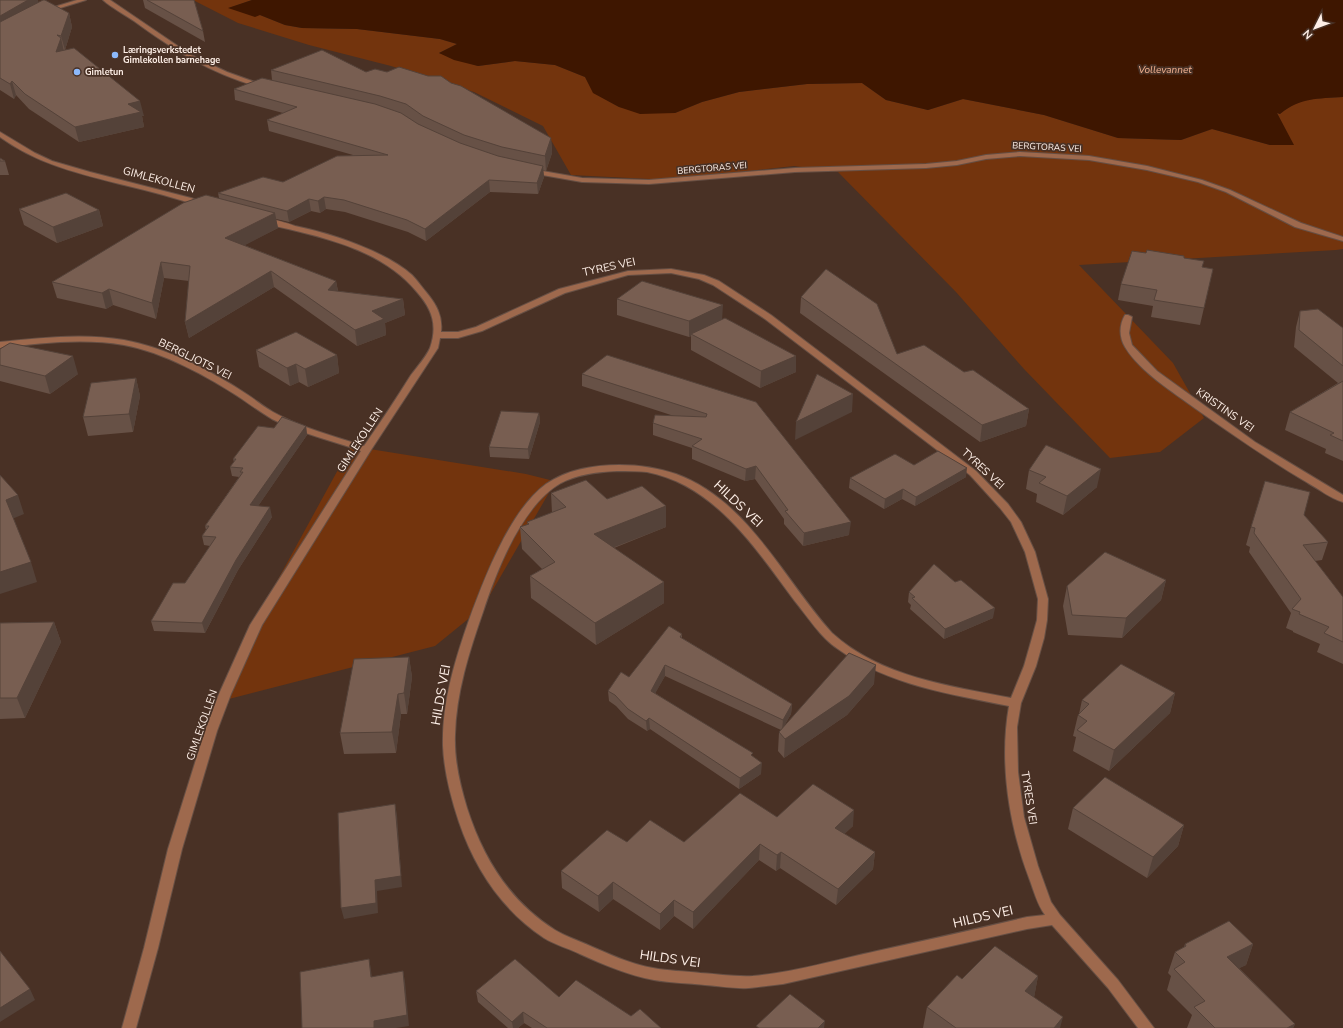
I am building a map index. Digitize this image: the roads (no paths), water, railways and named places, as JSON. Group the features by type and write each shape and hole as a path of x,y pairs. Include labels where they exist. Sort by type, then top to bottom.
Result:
{"street":[{"path":"36,14 83,0"},
{"path":"106,0 168,43 200,63 238,79 272,88"},
{"name":"GIMLEKOLLEN","path":"0,134 11,143 51,162 211,206"},
{"name":"BERGTORAS VEI","path":"524,170 582,180 649,182 795,170 926,166 957,163 986,157 1020,154 1089,158 1141,167 1200,180 1228,191 1292,222 1343,239"},
{"name":"GIMLEKOLLEN","path":"129,1028 151,948 175,849 210,731 225,694 256,625 366,450 434,348 437,335 437,319 431,303 409,277 388,263 356,246 314,232 256,218"},
{"name":"TYRES VEI","path":"437,335 458,335 479,329 562,291 628,273 671,271 686,273 716,283 745,301 868,392 973,473 1004,506 1016,522 1030,552 1043,599 1042,620 1038,638 1030,666 1015,703 1011,727 1012,772 1018,817 1031,866 1046,904 1055,919 1113,984 1147,1028"},
{"name":"KRISTINS VEI","path":"1128,317 1125,323 1124,334 1129,348 1174,389 1241,437 1343,499"},
{"name":"BERGLJOTS VEI","path":"0,345 40,341 72,340 113,341 143,347 186,365 269,413 300,428 317,435 349,443 366,450"},
{"name":"HILDS VEI","path":"1015,703 924,684 886,672 861,659 841,646 825,632 778,569 740,523 715,500 694,486 667,473 640,468 604,468 570,475 550,485 539,495 511,533 496,560 464,649 450,721 448,741 458,795 470,837 492,877 510,901 550,934 613,963 665,976 746,982 783,978 1027,923 1055,919"}],"water":[{"name":"Vollevannet","path":"252,0 1343,0 1343,97 1310,100 1295,104 1280,114 1277,113 1294,145 1270,145 1212,129 1181,140 1118,138 1044,115 963,99 928,110 886,100 862,83 807,84 739,92 702,102 675,113 640,114 619,107 593,93 585,77 555,65 515,61 478,66 454,60 439,53 457,44 440,39 357,29 302,28 285,25 260,15 255,17 228,8"}],"place":[{"name":"Læringsverkstedet Gimlekollen barnehage","path":"115,55"},
{"name":"Gimletun","path":"77,72"}]}
